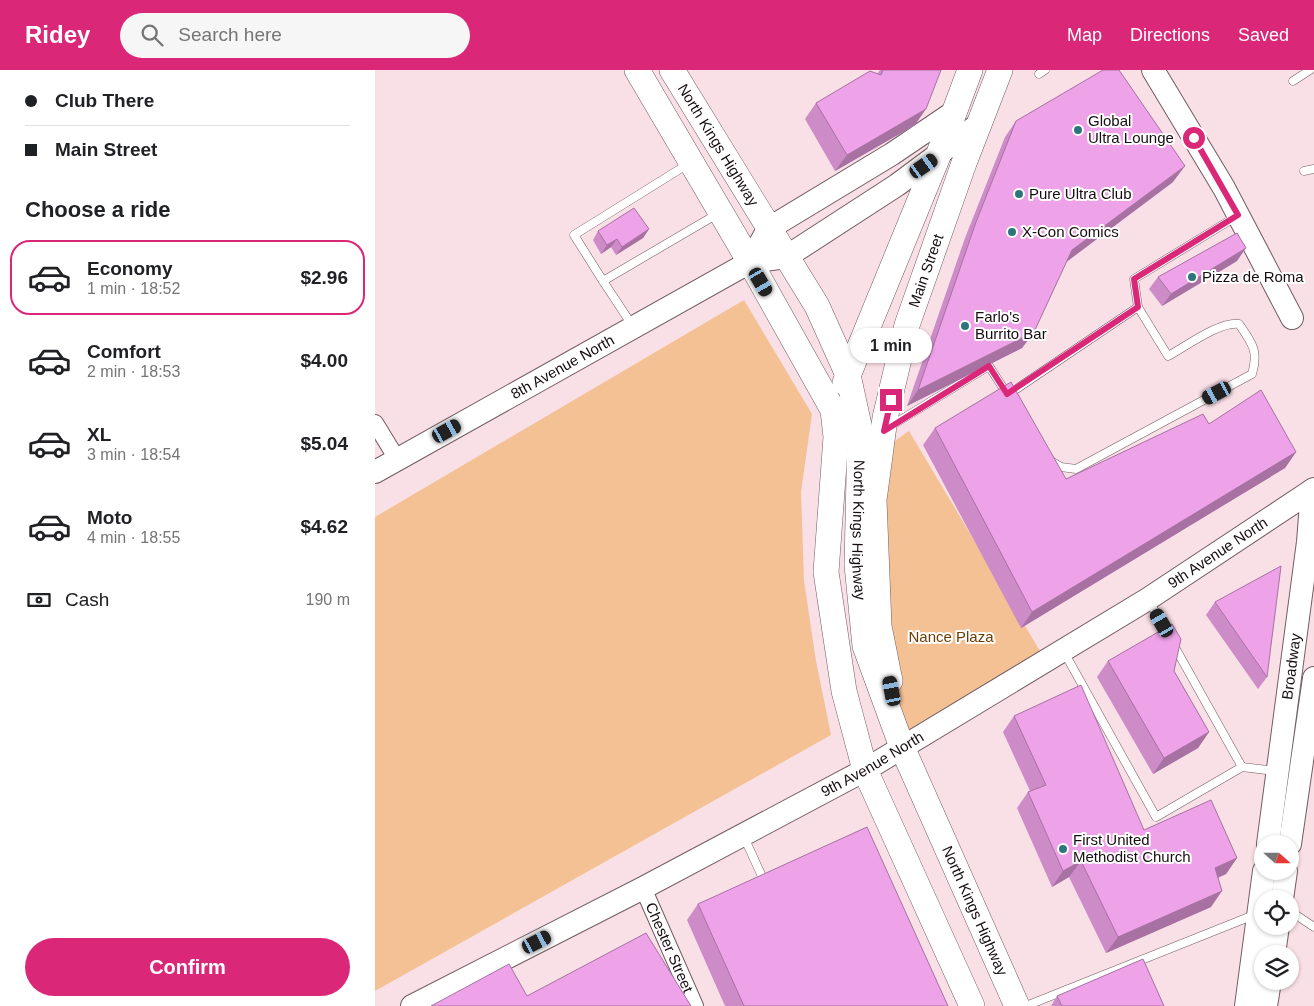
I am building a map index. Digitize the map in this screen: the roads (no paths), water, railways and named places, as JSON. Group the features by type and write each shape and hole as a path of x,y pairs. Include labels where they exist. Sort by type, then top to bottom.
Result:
{"main road":[{"name":"North Kings Highway","path":"637,70 750,262 833,410 836,437 826,572 844,691 865,770 972,1006"},
{"name":"North Kings Highway","path":"671,70 817,306 848,375 860,430 857,565 865,646 902,747 1017,1006"},
{"name":"Main Street","path":"833,410 938,156 970,70"},
{"name":"Main Street","path":"902,747 879,626 874,500 884,431 907,325 1000,70"}],"street":[{"path":"1153,70 1224,188 1292,318"},
{"path":"750,262 768,229 892,154 953,112"},
{"path":"750,262 786,256 938,156 979,124"},
{"name":"8th Avenue North","path":"375,472 750,262"},
{"path":"375,423 397,459"},
{"name":"9th Avenue North","path":"412,1006 643,888 865,770 1148,599 1313,489"},
{"name":"Broadway","path":"1269,835 1308,542 1313,489"},
{"name":"Broadway","path":"1291,835 1314,678"},
{"name":"Chester Street","path":"643,888 695,1006"},
{"path":"1246,1006 1257,935"},
{"path":"1266,1006 1269,990"}],"lane":[{"path":"1293,81 1310,70"},
{"path":"633,327 574,235 691,162"},
{"path":"1304,170 1314,169"},
{"path":"603,281 721,212"},
{"path":"1043,452 1048,460 1061,467 1077,469 1251,374 1256,359 1253,344 1239,324 1230,323 1168,356 1138,307 1134,279 1238,215"},
{"path":"884,431 989,366 1010,398 1138,307"},
{"path":"1148,599 1242,768"},
{"path":"1063,650 1156,817 1242,768 1277,772"},
{"path":"743,835 766,885"},
{"path":"1026,1006 1254,915"},
{"path":"1299,916 1314,927"}],"place":[{"name":"Global Ultra Lounge","path":"1078,130"},
{"name":"Pure Ultra Club","path":"1019,194"},
{"name":"X-Con Comics","path":"1012,232"},
{"name":"Pizza de Roma","path":"1192,277"},
{"name":"Farlo's Burrito Bar","path":"965,326"},
{"name":"First United Methodist Church","path":"1063,849"}],"park label":[{"name":"Nance Plaza","path":"951,637"}]}
